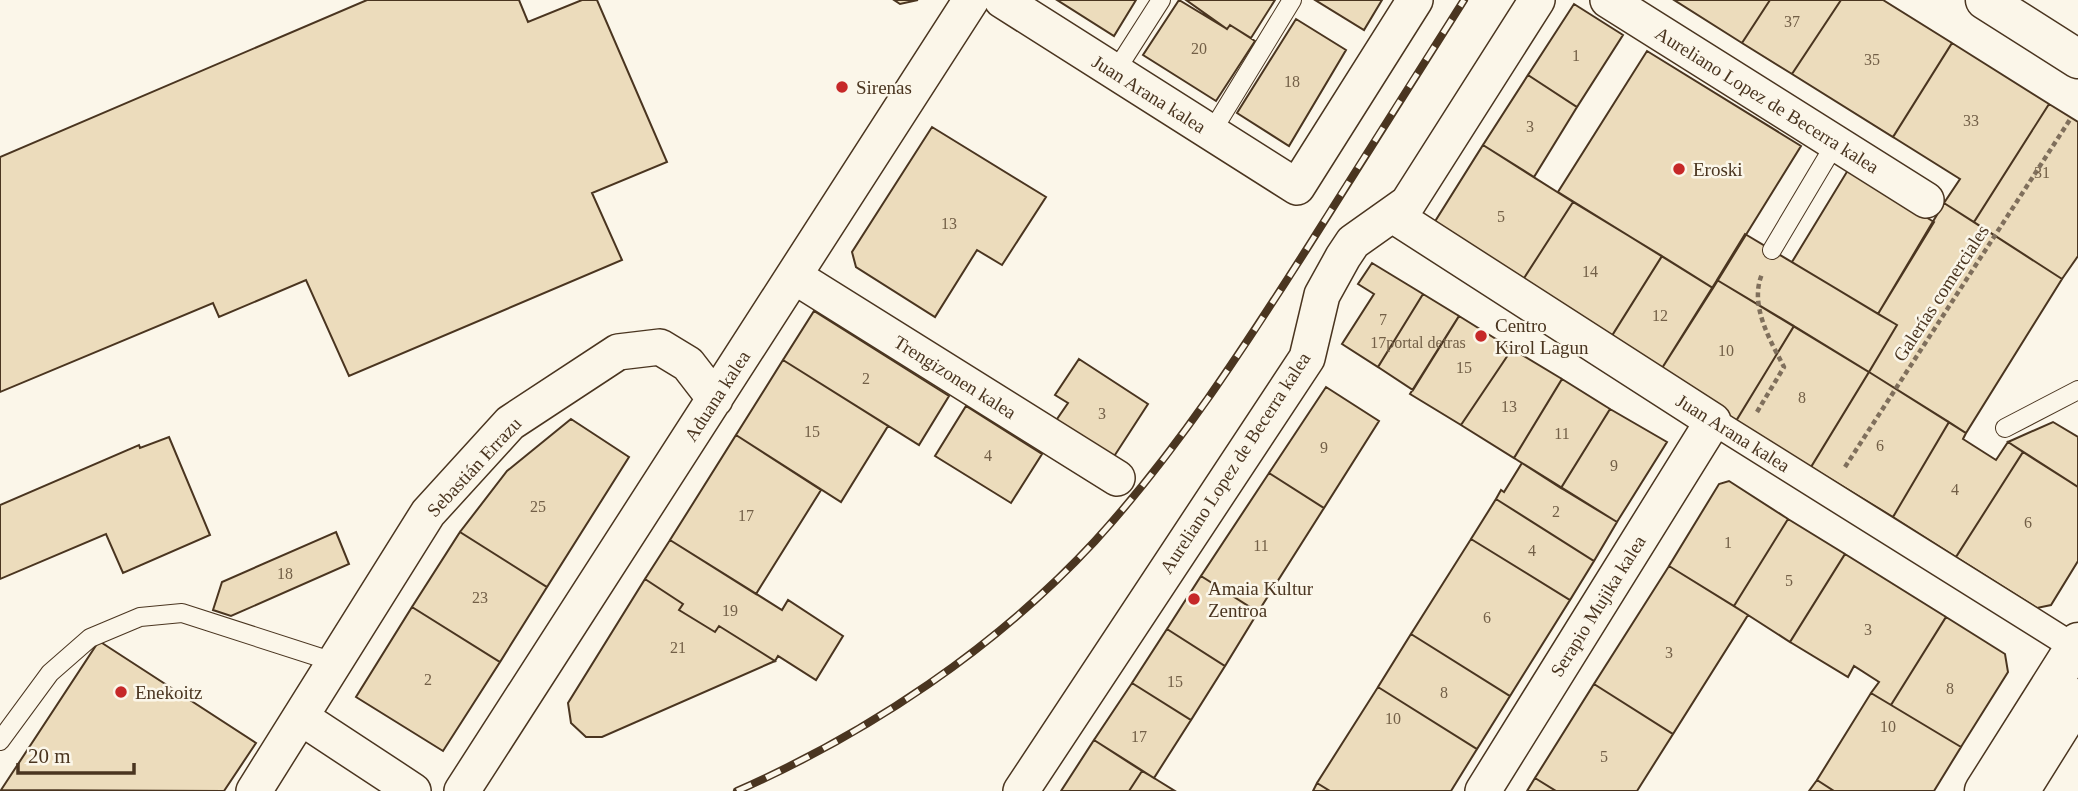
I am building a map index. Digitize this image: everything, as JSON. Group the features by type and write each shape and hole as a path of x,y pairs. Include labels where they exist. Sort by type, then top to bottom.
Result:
{"main road":[{"path":"1985,0 2078,59"},
{"path":"2018,0 2078,38"},
{"path":"1984,791 2076,644"},
{"path":"2020,791 2078,698"}],"street":[{"name":"Aduana kalea","path":"462,791 971,0"},
{"name":"Juan Arana kalea","path":"1002,0 1297,187 1415,0"},
{"name":"Aureliano Lopez de Becerra kalea","path":"1021,791 1307,358 1322,295 1353,242 1408,203 1537,0"},
{"name":"Aureliano Lopez de Becerra kalea","path":"1608,0 1926,200"},
{"name":"Juan Arana kalea","path":"1384,222 2076,644"},
{"name":"Trengizonen kalea","path":"794,276 1117,478"},
{"name":"Sebastián Errazu","path":"302,718 428,513 510,423 618,352 660,347 688,364 715,399"},
{"name":"Serapio Mujika kalea","path":"1483,791 1713,421"},
{"path":"254,791 302,718 367,779 413,791"}],"lane":[{"path":"1115,72 1161,0"},
{"path":"1211,133 1292,0"},
{"path":"1772,250 1835,144"},
{"path":"2005,428 2078,390"},
{"path":"0,741 50,673 90,638 140,617 182,613 334,662"}],"path":[{"name":"Galerías comerciales","path":"1843,471 2071,118"},
{"path":"1762,403 1784,368 1763,326 1757,286 1772,250"}],"building":[{"path":"367,0 519,0 528,22 582,0 597,0 667,162 592,193 622,260 349,376 306,280 219,317 213,303 0,392 0,157"},
{"path":"894,0 918,0 900,4"},
{"path":"1057,0 1136,0 1114,36"},
{"path":"1179,0 1227,29 1230,25 1255,41 1216,101 1143,55"},
{"path":"1186,0 1275,0 1251,38 1230,25 1227,29"},
{"path":"1315,0 1382,0 1364,30"},
{"path":"1674,0 1770,0 1742,43"},
{"path":"1770,0 1841,0 1792,74 1742,43"},
{"path":"1841,0 1883,0 1952,43 1893,137 1792,74"},
{"path":"1574,4 1623,35 1577,107 1528,75"},
{"path":"1296,19 1346,50 1289,146 1237,113"},
{"path":"1952,43 2049,104 1974,222 1944,203 1960,179 1893,137"},
{"name":"Eroski","path":"1647,51 1801,146 1713,288 1558,192"},
{"path":"1528,75 1577,107 1534,177 1483,145"},
{"path":"2049,104 2078,122 2078,256 2062,279 1974,222"},
{"path":"932,127 1046,197 1002,265 977,250 935,317 856,267 852,252"},
{"path":"1483,145 1573,202 1519,286 1429,231"},
{"path":"1848,170 1934,222 1878,314 1792,262"},
{"path":"1573,202 1662,256 1608,342 1519,286"},
{"path":"1944,203 2062,279 1966,433 1869,372 1897,325 1878,314"},
{"path":"1745,234 1897,325 1869,372 1717,280"},
{"path":"1662,256 1713,288 1659,373 1608,342"},
{"path":"1372,263 1423,294 1378,367 1342,344 1374,294 1358,284"},
{"path":"1717,280 1794,326 1736,421 1659,373"},
{"path":"1423,294 1459,316 1413,390 1378,367"},
{"path":"814,311 949,396 919,445 783,360"},
{"path":"1459,316 1512,349 1461,425 1410,394"},
{"path":"1794,326 1869,372 1811,467 1736,421"},
{"path":"1512,349 1562,379 1514,458 1461,425"},
{"path":"1079,359 1148,404 1113,458 1055,422 1068,403 1055,395"},
{"path":"783,360 888,426 841,502 736,435"},
{"path":"1869,372 1949,422 1893,517 1811,467"},
{"path":"1562,379 1610,409 1561,488 1514,458"},
{"path":"1326,387 1379,421 1324,508 1269,473"},
{"path":"966,406 1042,454 1011,503 935,456"},
{"path":"1610,409 1667,442 1617,522 1561,488"},
{"path":"571,419 629,457 547,587 460,532 507,471"},
{"path":"1949,422 1966,433 1963,439 1996,460 2008,442 2023,452 1956,557 1893,517"},
{"path":"2053,422 2078,437 2078,487 2008,442"},
{"path":"736,435 821,490 756,594 670,540"},
{"path":"169,437 210,535 123,573 106,534 0,579 0,505 139,445 140,448"},
{"path":"2023,452 2078,487 2078,561 2051,605 2037,608 1956,557"},
{"path":"1522,463 1617,522 1594,561 1496,499 1501,490 1504,492"},
{"path":"1269,473 1324,508 1258,612 1201,576"},
{"path":"1729,481 1788,519 1734,606 1669,566 1719,484"},
{"path":"1496,499 1594,561 1570,600 1471,539"},
{"path":"1788,519 1845,554 1790,642 1734,606"},
{"path":"336,532 349,564 231,616 213,610 222,582"},
{"path":"460,532 547,587 500,662 412,607"},
{"path":"1471,539 1570,600 1510,696 1411,634"},
{"path":"670,540 782,610 788,600 843,636 816,680 778,656 775,661 719,626 715,632 679,610 683,604 645,579"},
{"path":"1845,554 1946,617 1891,705 1871,693 1879,682 1854,666 1848,677 1790,642"},
{"path":"1669,566 1748,615 1673,734 1594,684"},
{"path":"1201,576 1258,612 1225,666 1167,629"},
{"path":"645,579 683,604 679,610 715,632 719,626 775,661 602,737 586,737 571,723 568,703"},
{"path":"412,607 500,662 443,751 356,697"},
{"path":"1946,617 2005,654 2008,672 1961,747 1891,705"},
{"path":"1167,629 1225,666 1191,720 1132,683"},
{"path":"1411,634 1510,696 1477,749 1378,687"},
{"name":"Enekoitz","path":"99,641 256,743 224,791 1,790"},
{"path":"1132,683 1191,720 1154,778 1094,740"},
{"path":"1594,684 1673,734 1637,791 1556,791 1535,778"},
{"path":"1378,687 1477,749 1451,791 1330,791 1317,783"},
{"path":"1871,693 1961,747 1934,791 1834,791 1817,780"},
{"path":"1094,740 1142,771 1129,791 1061,791"},
{"path":"1142,771 1154,778 1175,791 1129,791"},
{"path":"1535,778 1556,791 1527,791"},
{"path":"1817,780 1834,791 1809,791"},
{"path":"1317,783 1330,791 1313,791"}],"railway":[{"path":"737,791 835,742 929,684 1016,617 1095,541 1154,471 1234,361 1464,0"}],"place":[{"name":"Sirenas","path":"842,87"},
{"name":"Eroski","path":"1679,169"},
{"name":"Centro Kirol Lagun","path":"1481,336"},
{"name":"Amaia Kultur Zentroa","path":"1194,599"},
{"name":"Enekoitz","path":"121,692"}]}
